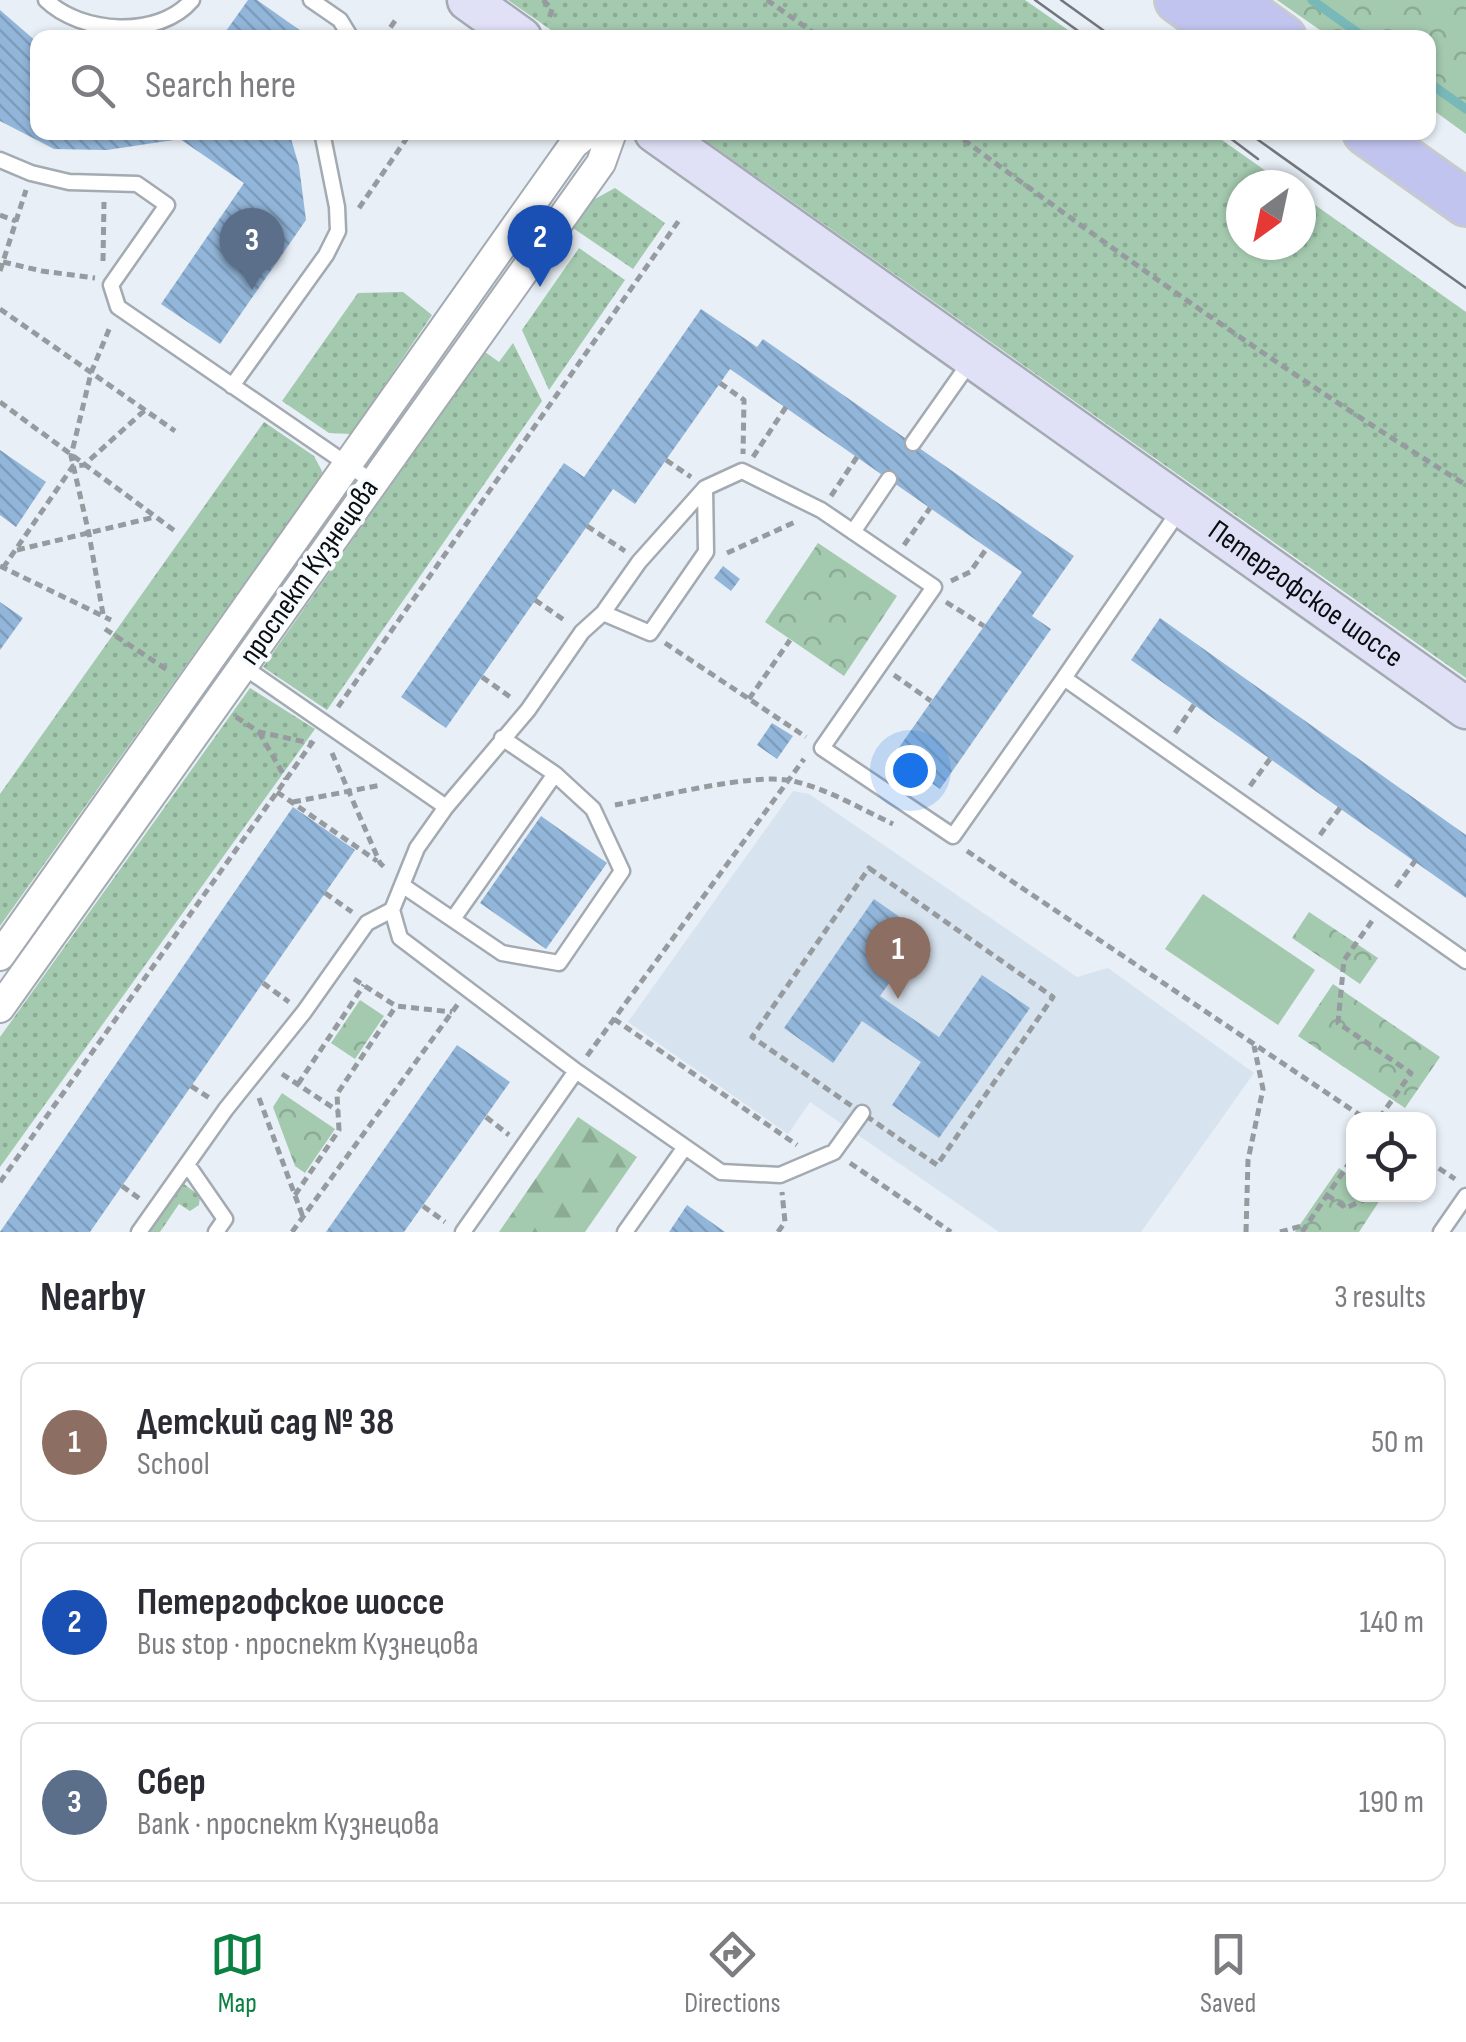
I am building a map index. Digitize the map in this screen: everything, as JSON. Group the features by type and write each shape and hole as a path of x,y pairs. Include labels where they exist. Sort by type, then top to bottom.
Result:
{"main road":[{"path":"1178,0 1220,30"},
{"path":"1230,0 1272,30"},
{"path":"1377,140 1466,203"},
{"path":"1429,140 1466,167"}],"street":[{"path":"468,0 526,30"},
{"name":"проспект Кузнецова","path":"0,956 579,140"},
{"name":"проспект Кузнецова","path":"0,1008 600,163 609,140"},
{"name":"Петергофское шоссе","path":"666,140 1466,708"}],"lane":[{"path":"46,0 70,18 108,28 164,18 192,0"},
{"path":"312,0 340,20 346,30"},
{"path":"232,386 326,255 338,231 324,140"},
{"path":"0,160 69,182 137,184 167,205 111,286 118,307 373,482"},
{"path":"913,443 973,358"},
{"path":"862,1113 834,1152 780,1174 721,1172 576,1071 400,938 392,910 417,848 446,807 528,710 582,632 603,613 640,562 706,488 742,472 821,510 932,590 822,748 953,836 1182,506"},
{"path":"853,532 889,479"},
{"path":"603,613 650,633 706,552 706,488"},
{"path":"217,650 446,807"},
{"path":"1064,678 1466,961"},
{"path":"402,885 502,953 559,963 622,871 593,809 555,774 502,738"},
{"path":"453,920 555,774"},
{"path":"139,1232 367,923 392,910"},
{"path":"462,1232 576,1071"},
{"path":"625,1232 686,1147"},
{"path":"188,1164 224,1218 216,1232"},
{"path":"1440,1232 1466,1196"}],"path":[{"path":"536,30 552,17 552,9 543,0"},
{"path":"766,0 810,30"},
{"path":"389,30 397,18"},
{"path":"338,231 356,212 406,140"},
{"path":"964,140 1150,277 1348,412 1466,485"},
{"path":"0,271 32,173"},
{"path":"103,261 105,184"},
{"path":"0,215 16,221"},
{"path":"327,723 680,219"},
{"path":"3,262 42,272 92,277 111,286"},
{"path":"103,614 70,456 91,373 118,307"},
{"path":"0,309 175,431"},
{"path":"720,383 744,400 742,472"},
{"path":"0,402 176,531"},
{"path":"742,472 786,408"},
{"path":"73,466 84,465 145,410"},
{"path":"706,552 720,556 821,510 857,457"},
{"path":"73,466 2,567 111,620"},
{"path":"893,560 930,508"},
{"path":"15,551 156,517"},
{"path":"587,526 640,562"},
{"path":"984,626 932,590 970,572 987,548"},
{"path":"536,600 582,632"},
{"path":"104,629 178,676"},
{"path":"650,633 815,743"},
{"path":"749,699 790,640"},
{"path":"880,664 932,702"},
{"path":"482,677 528,710"},
{"path":"1164,747 1194,705"},
{"path":"234,716 259,732 312,743"},
{"path":"259,732 286,779"},
{"path":"0,1182 316,737 328,745 380,863"},
{"path":"1240,801 1270,759"},
{"path":"292,802 408,780"},
{"path":"593,809 759,780 789,780 822,790 897,826"},
{"path":"576,1071 789,780"},
{"path":"277,792 380,863 402,885"},
{"path":"1309,850 1340,808"},
{"path":"956,839 968,852 1355,1112"},
{"path":"950,846 968,852"},
{"path":"1384,1112 1411,1073 1338,1023 1344,960 1414,862"},
{"path":"869,868 1054,997 937,1165 862,1113 752,1037 869,868"},
{"path":"325,893 367,923"},
{"path":"336,966 396,1006 452,1012"},
{"path":"263,983 304,1012"},
{"path":"298,1084 364,985"},
{"path":"292,1232 469,989"},
{"path":"295,1195 339,1130 337,1094 396,1006"},
{"path":"614,1019 816,1159"},
{"path":"1246,1232 1248,1160 1263,1089 1254,1043"},
{"path":"264,1062 338,1110"},
{"path":"252,1077 303,1217"},
{"path":"486,1116 523,1147"},
{"path":"846,1159 950,1232"},
{"path":"1436,1166 1466,1187"},
{"path":"1302,1232 1346,1168"},
{"path":"778,1232 785,1222 780,1174"},
{"path":"1327,1195 1346,1208 1359,1202"},
{"path":"422,1206 447,1223"},
{"path":"1280,1232 1308,1224"}],"shaded area":[{"path":"793,791 809,794 1077,977 1108,968 1254,1073 1141,1232 999,1232 810,1102 788,1134 628,1022"}],"green space":[{"path":"508,0 1025,0 1068,30 551,30"},
{"path":"1277,0 1466,0 1466,134 1436,112 1436,30 1320,30"},
{"path":"705,140 1222,140 1265,170 1226,170 1226,260 1316,260 1316,206 1466,312 1466,678"},
{"path":"615,188 665,223 633,269 573,228 593,200"},
{"path":"579,248 625,280 549,390 522,330"},
{"path":"403,292 432,315 351,434 329,433 282,401 358,293"},
{"path":"513,343 542,401 327,710 263,667 485,352 499,362"},
{"path":"264,422 314,456 323,473 0,926 0,794"},
{"path":"818,543 897,596 844,676 765,622"},
{"path":"250,688 315,729 0,1167 0,1037"},
{"path":"1203,894 1315,970 1278,1025 1165,949"},
{"path":"1309,912 1378,958 1360,984 1292,938"},
{"path":"1333,984 1440,1057 1405,1108 1298,1036"},
{"path":"360,1000 384,1016 355,1059 331,1043"},
{"path":"282,1093 335,1129 305,1173 295,1166 273,1107"},
{"path":"578,1117 637,1157 585,1232 499,1232"},
{"path":"1339,1168 1346,1173 1346,1202 1379,1202 1359,1232 1295,1232"},
{"path":"180,1181 200,1196 199,1205 190,1211 179,1204 160,1232 145,1232"}],"building":[{"path":"248,0 257,0 300,30 227,30"},
{"path":"0,10 30,36 30,137 0,121"},
{"path":"37,140 173,140 107,150 54,149"},
{"path":"181,140 291,140 299,166 306,220 220,344 161,304 244,183"},
{"path":"701,309 757,347 763,339 1074,556 1032,616 1051,629 940,789 893,756 1022,572 730,369 635,504 613,489 446,728 401,697 564,463 584,477"},
{"path":"0,450 46,482 16,527 0,515"},
{"path":"723,566 740,579 731,591 714,578"},
{"path":"0,602 23,618 0,650"},
{"path":"1160,618 1466,835 1466,898 1131,660"},
{"path":"772,723 793,736 777,759 757,745"},
{"path":"293,807 355,850 90,1232 0,1232"},
{"path":"541,816 607,863 546,949 480,903"},
{"path":"874,899 924,934 880,996 939,1037 982,975 1030,1008 939,1138 892,1105 921,1062 862,1021 833,1063 784,1028"},
{"path":"457,1045 510,1082 404,1232 326,1232"},
{"path":"687,1205 725,1232 669,1232"}],"waterway":[{"path":"1312,0 1354,30"},
{"path":"1436,88 1466,109"}],"tram line":[{"path":"1035,0 1077,30"},
{"path":"1061,0 1103,30"},
{"path":"1233,140 1258,159"},
{"path":"1258,140 1466,288"}],"place":[{"name":"Петергофское шоссе","path":"540,287"},
{"name":"Сбер","path":"252,290"},
{"name":"Детский сад № 38","path":"898,999"}]}
